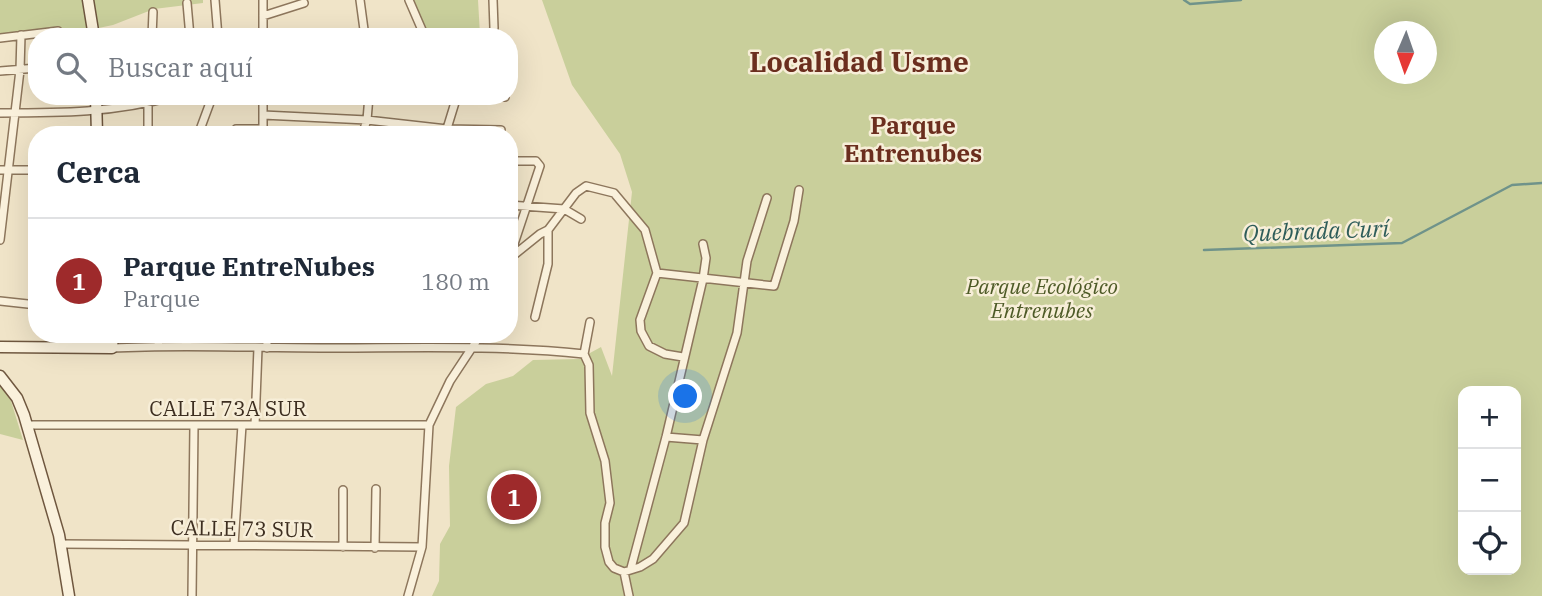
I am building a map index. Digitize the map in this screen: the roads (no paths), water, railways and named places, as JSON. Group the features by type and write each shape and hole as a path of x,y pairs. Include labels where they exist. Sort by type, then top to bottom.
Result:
{"main road":[{"path":"88,0 93,28"},
{"path":"96,105 97,126"},
{"path":"0,347 113,348 113,343"},
{"path":"0,376 17,398 27,425 61,544 69,596"}],"street":[{"path":"215,0 217,28"},
{"path":"263,0 263,28"},
{"path":"360,0 364,28"},
{"path":"409,0 421,28"},
{"path":"494,0 494,28"},
{"path":"263,16 304,3"},
{"path":"187,4 189,28"},
{"path":"152,28 153,12"},
{"path":"0,38 28,34"},
{"path":"0,240 4,170 15,113 21,35"},
{"path":"0,71 28,69"},
{"path":"0,113 96,112 126,105"},
{"path":"147,105 148,126"},
{"path":"201,126 209,105"},
{"path":"263,105 263,126"},
{"path":"365,126 368,105"},
{"path":"448,126 454,105"},
{"path":"263,115 367,120 406,126"},
{"path":"518,162 539,163 539,175 518,230"},
{"path":"4,170 28,170"},
{"path":"518,252 548,230 576,193 586,186 614,192 645,230 657,273 640,320 641,331 649,346 665,354 683,357"},
{"path":"657,273 774,286 794,221 799,190"},
{"path":"590,322 584,354 589,365 590,413 606,461 610,503 605,523 605,547 609,562 614,568 627,570 640,567 653,559 684,523 704,440 737,333 747,261 766,198"},
{"path":"518,205 564,209 581,219"},
{"path":"535,317 548,264 548,230"},
{"path":"629,596 627,570 666,437 703,279 706,258 703,244"},
{"path":"0,301 28,304"},
{"path":"267,343 267,348"},
{"path":"408,596 422,547 429,425 450,381 474,343"},
{"path":"113,348 527,348 584,354"},
{"path":"256,425 258,348"},
{"name":"CALLE 73A SUR","path":"27,425 429,425"},
{"path":"192,596 194,425"},
{"path":"234,545 242,425"},
{"path":"666,437 704,440"},
{"path":"375,548 376,489"},
{"path":"343,490 343,547"},
{"name":"CALLE 73 SUR","path":"61,544 422,547"}],"waterway":[{"path":"1184,0 1190,4 1241,0"},
{"name":"Quebrada Curí","path":"1204,250 1402,243 1512,185 1542,183"}],"place":[{"name":"Parque EntreNubes","path":"514,497"}],"district":[{"name":"Localidad Usme","path":"859,61"},
{"name":"Parque Entrenubes","path":"913,139"}],"park label":[{"name":"Parque Ecológico Entrenubes","path":"1042,298"}]}
